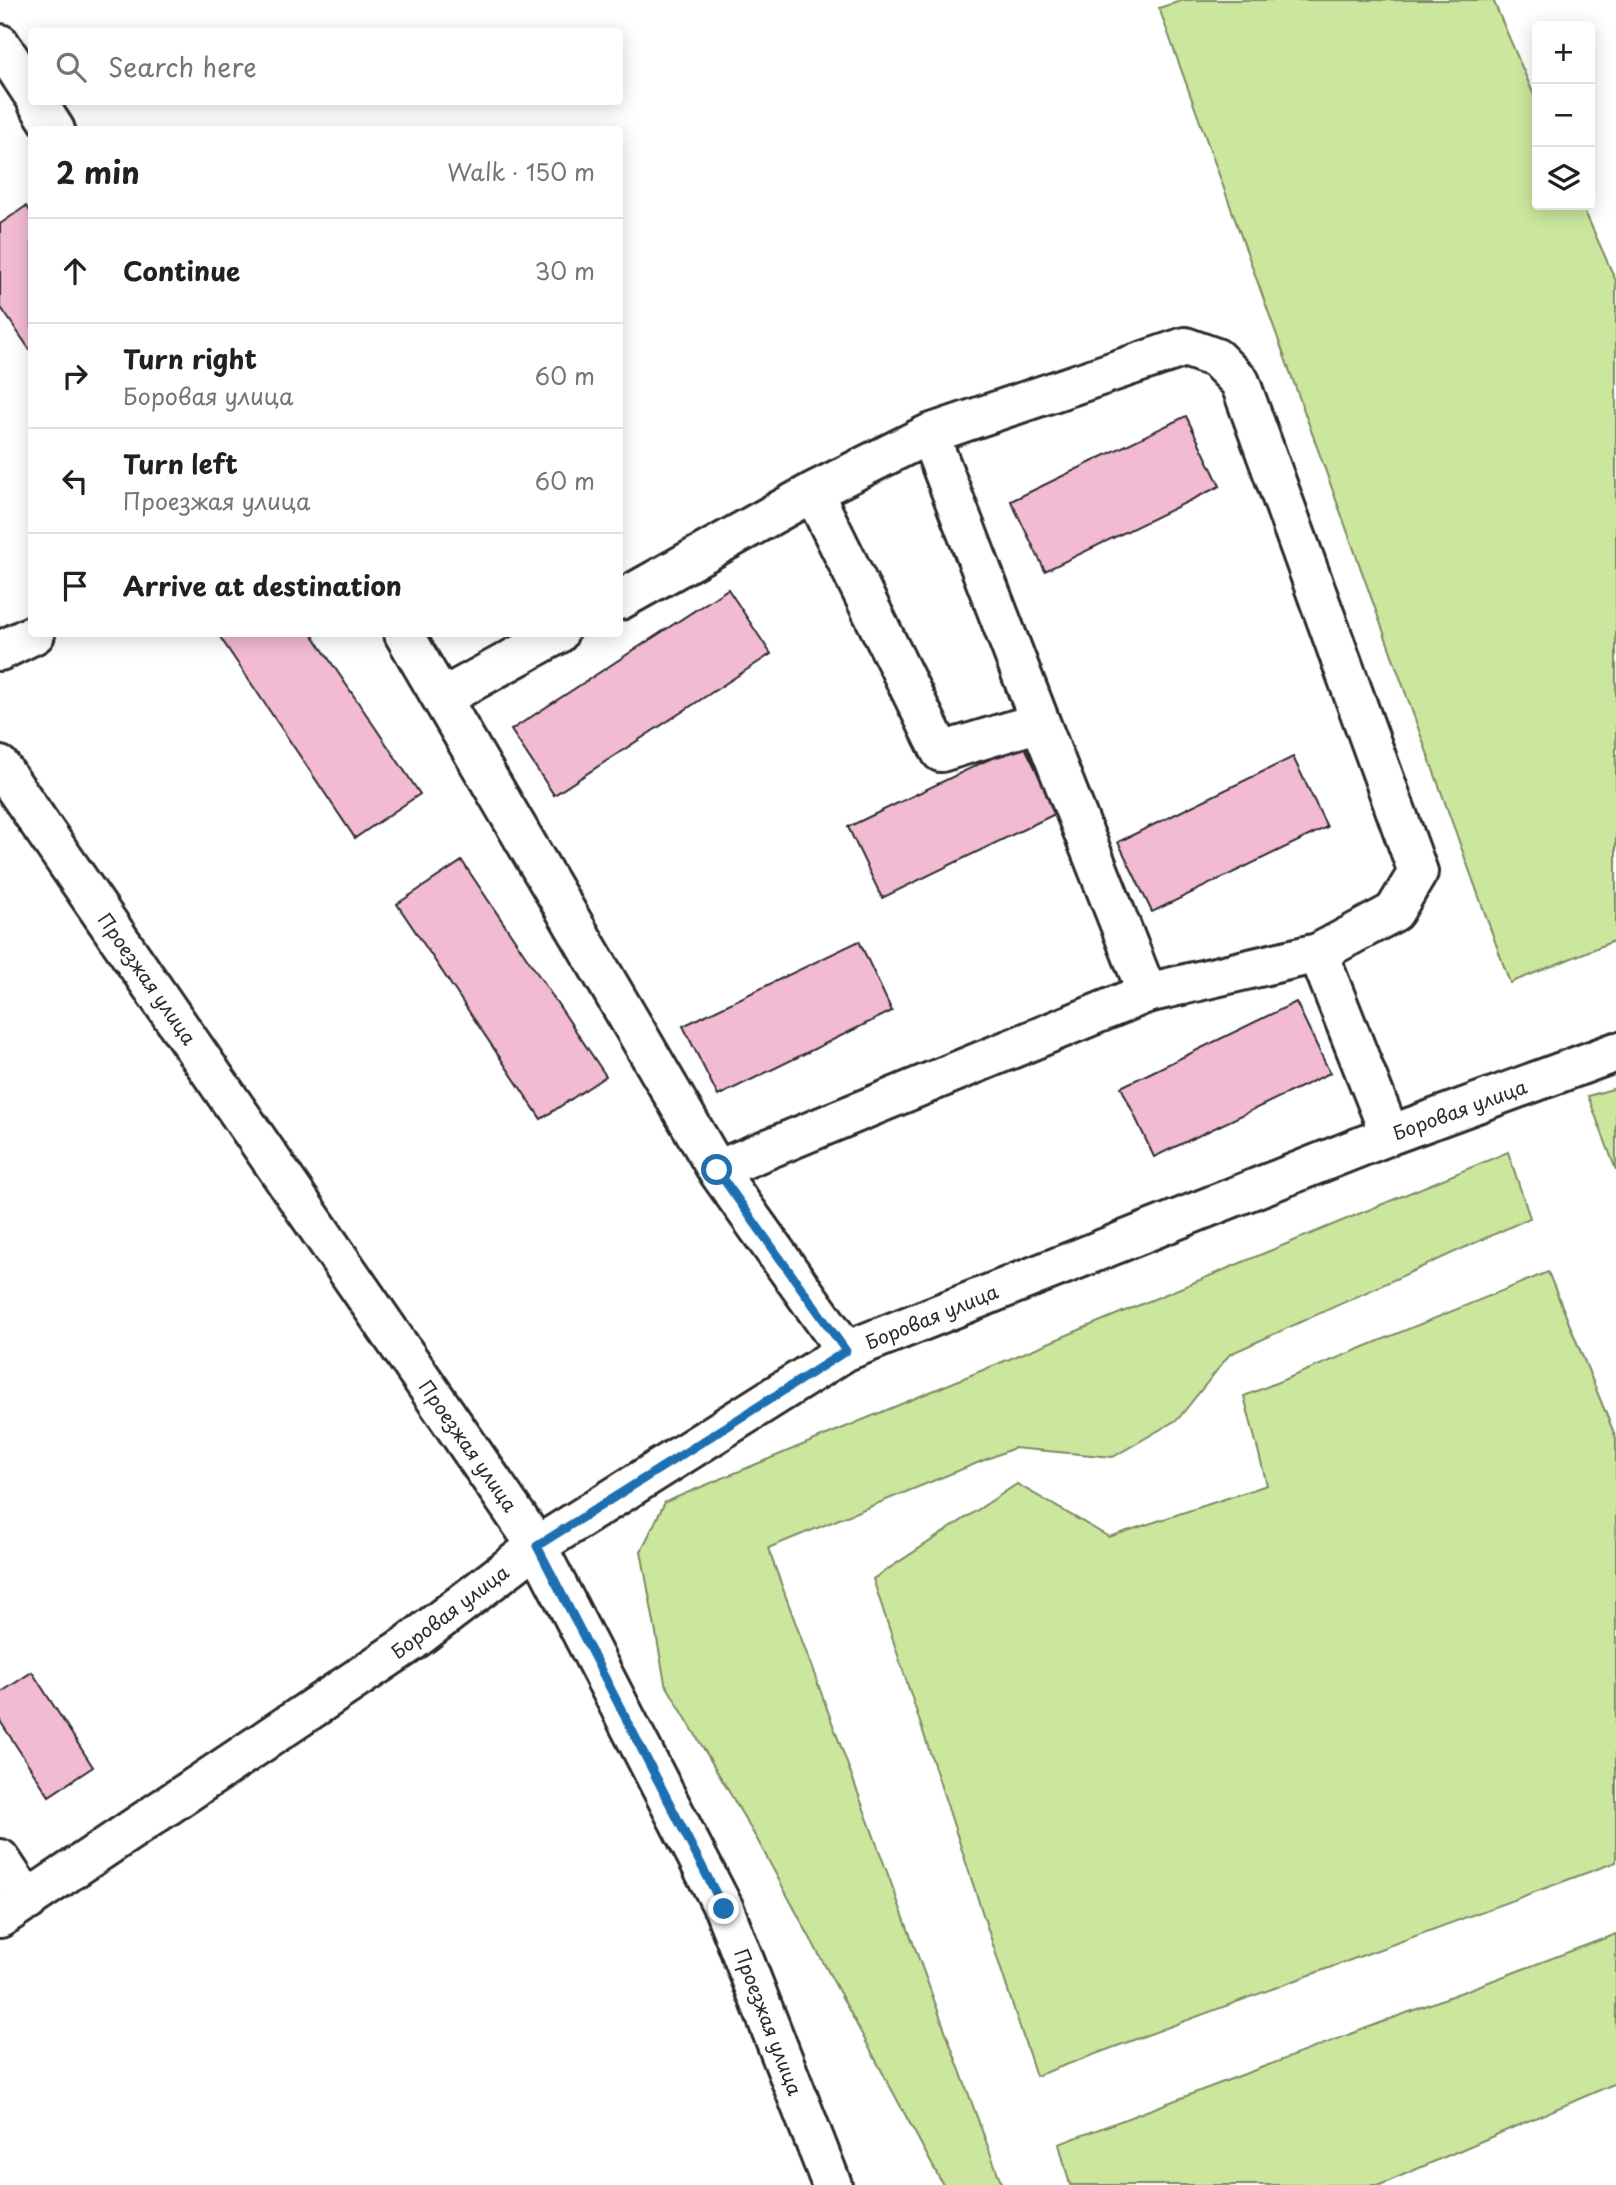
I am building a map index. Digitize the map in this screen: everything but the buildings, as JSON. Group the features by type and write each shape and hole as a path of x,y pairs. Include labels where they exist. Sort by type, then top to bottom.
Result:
{"street":[{"path":"0,44 28,87"},
{"path":"39,105 52,126"},
{"path":"623,598 813,492 929,434 1185,347 1216,358 1240,382 1418,873 1394,912 1318,953 1146,992 717,1170"},
{"path":"929,434 1146,992"},
{"path":"813,492 941,752 1040,722"},
{"path":"0,651 29,637"},
{"path":"406,637 717,1170 846,1351"},
{"path":"442,698 553,637"},
{"name":"Проезжая улица","path":"0,766 537,1546 724,1909 832,2185"},
{"path":"1318,953 1390,1135"},
{"name":"Боровая улица","path":"14,1910 410,1643 537,1546 846,1351 1390,1135 1616,1052"},
{"path":"0,1859 14,1910"}],"green space":[{"path":"1184,0 1493,0 1532,90 1532,210 1584,210 1616,281 1616,940 1510,983 1159,8"},
{"path":"1616,1088 1616,1170 1588,1096"},
{"path":"1508,1152 1530,1218 1230,1354 1178,1419 1113,1457 1014,1448 768,1548 1002,2185 943,2185 758,1841 665,1683 641,1551 665,1502"},
{"path":"1548,1272 1616,1438 1616,1862 1036,2076 873,1579 1017,1484 1109,1537 1267,1485 1244,1396"},
{"path":"1616,1934 1616,2083 1380,2185 1070,2185 1059,2144"}],"route":[{"path":"717,1170 846,1351 537,1546 724,1909"}]}
